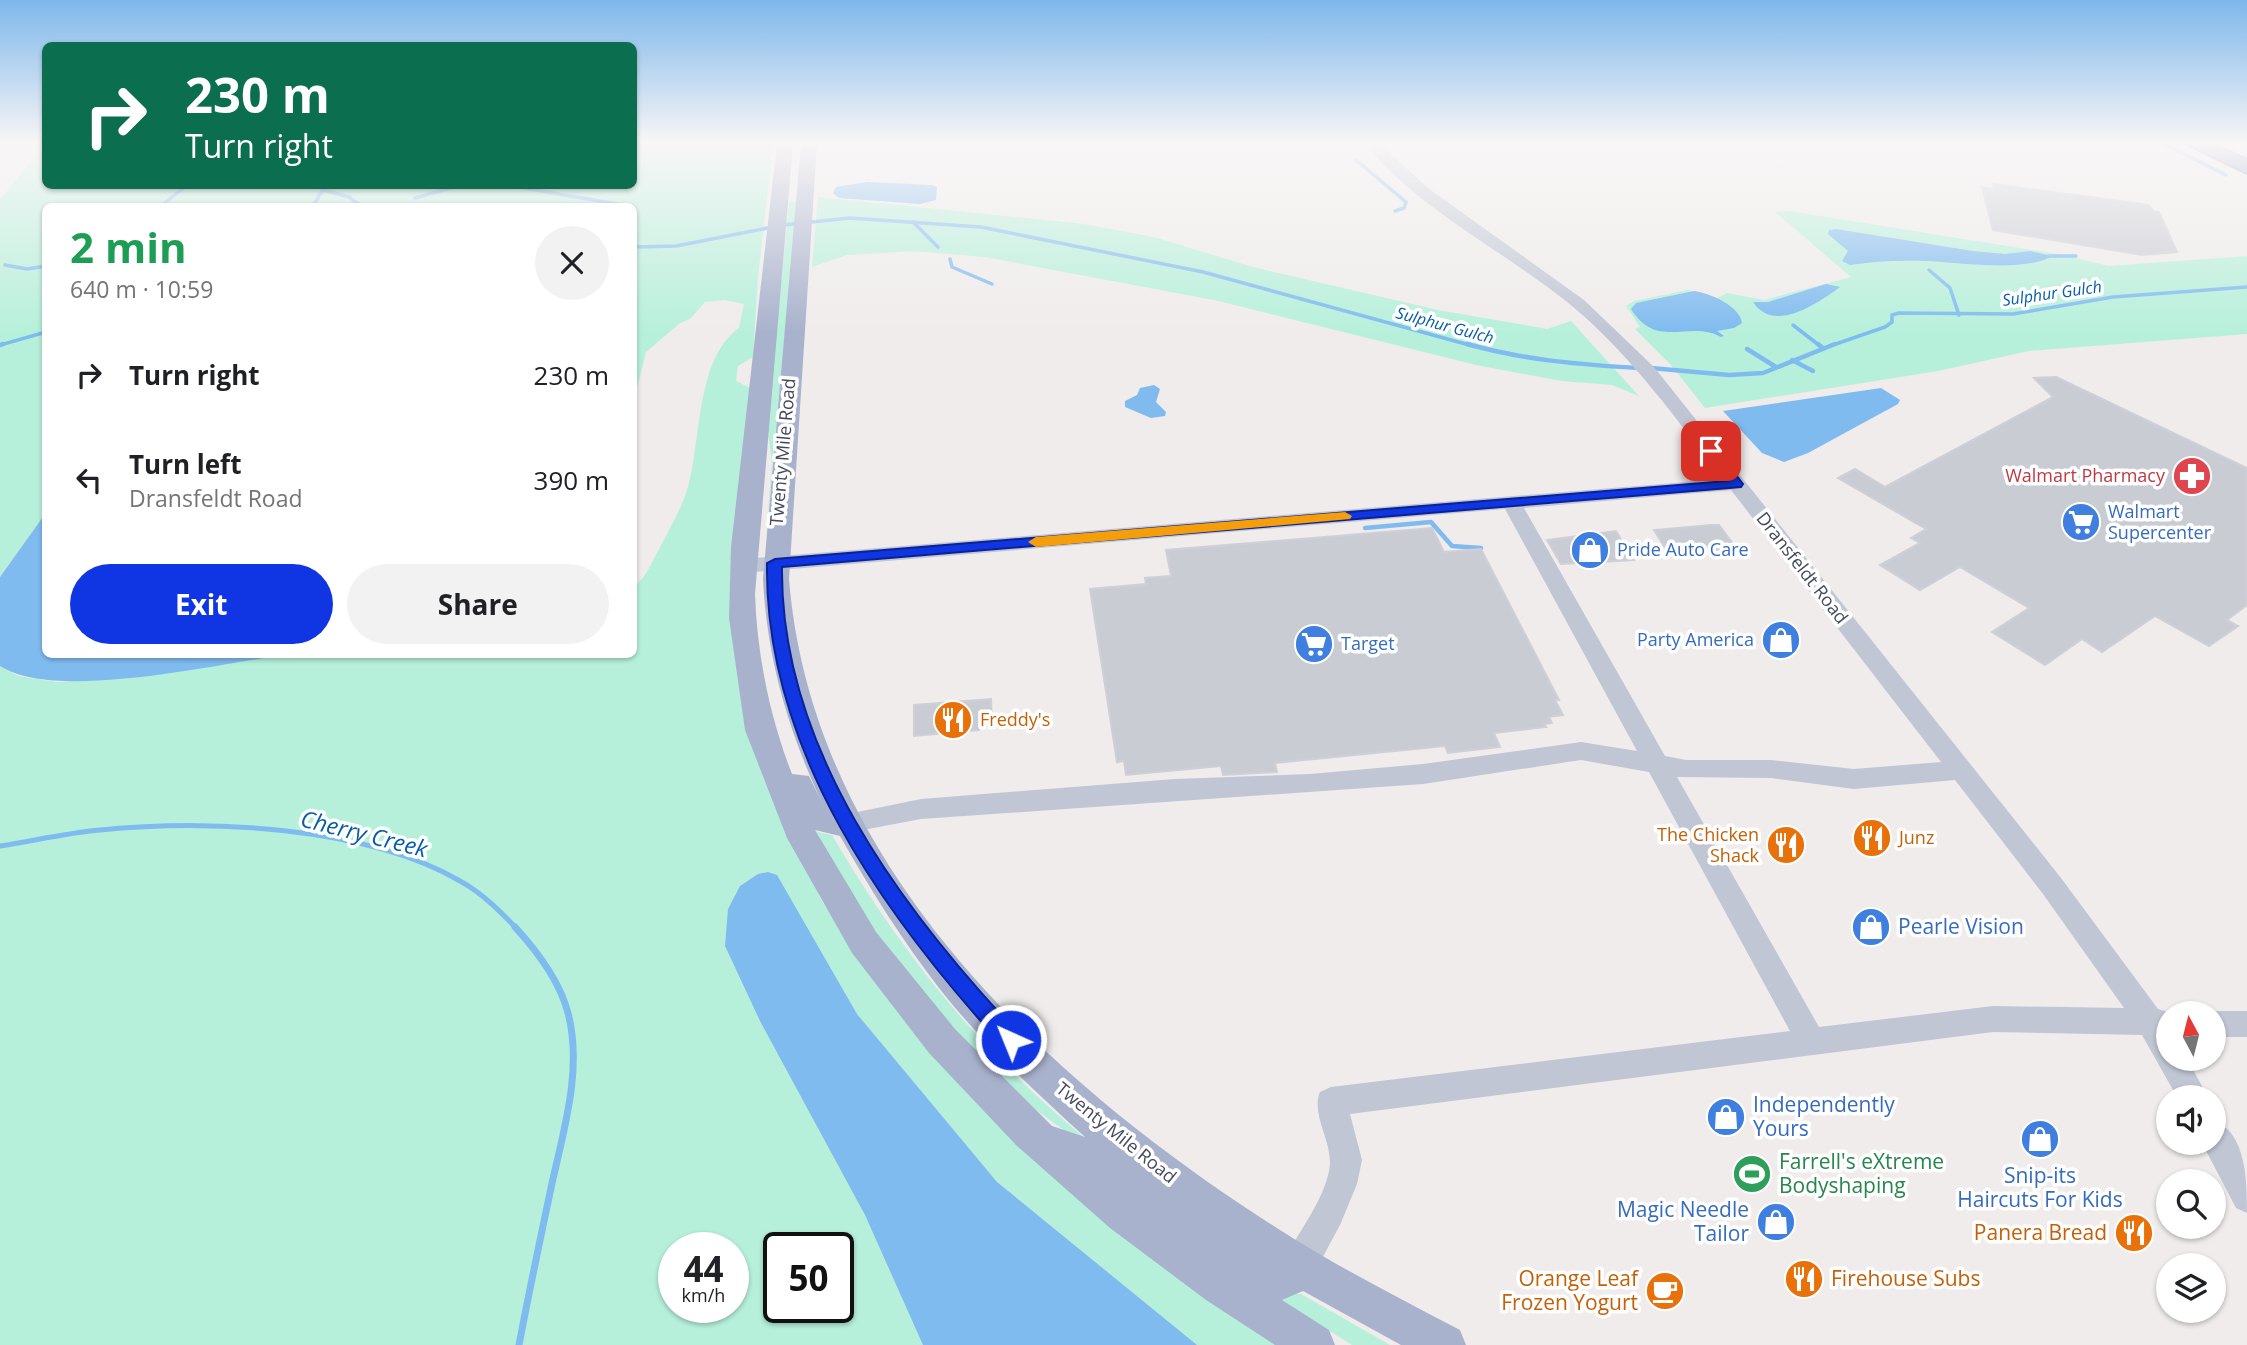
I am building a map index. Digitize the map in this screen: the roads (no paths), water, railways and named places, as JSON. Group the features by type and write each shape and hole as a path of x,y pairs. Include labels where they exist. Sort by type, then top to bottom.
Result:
{"main road":[{"name":"Twenty Mile Road","path":"780,207 786,272"},
{"name":"Twenty Mile Road","path":"802,207 786,272 759,565 742,617 751,684 781,788 818,867 856,931 937,1036 1041,1142 1163,1242 1252,1307 1314,1345"},
{"name":"Twenty Mile Road","path":"759,565 774,599 779,634 798,709 816,758 847,823 866,858 932,951 981,1009 1059,1087 1167,1176 1300,1265 1445,1345"},
{"path":"751,684 769,695 787,756 812,815 833,824 847,823"},
{"path":"1041,1142 1088,1157 1255,1279 1270,1283 1280,1282 1288,1279 1300,1265"}],"street":[{"name":"Dransfeldt Road","path":"1445,207 1564,292 1602,324 1669,398 2156,1018"},
{"path":"759,565 1736,484"},
{"path":"1511,502 1811,1041"},
{"path":"847,823 921,810 1083,796 1386,778 1568,752 1594,752 1701,770 1772,769 1854,779 1961,770"},
{"path":"1300,1265 1318,1235 1345,1167 1344,1146 1331,1102 1993,1019 2156,1022"},
{"path":"2226,1024 2247,1024"},
{"path":"2225,1155 2247,1197"}],"water":[{"path":"1829,230 1973,251 2005,254 2030,251 2053,256 2025,264 2008,265 1907,261 1850,265 1842,261 1848,251 1828,234"},
{"path":"1826,284 1840,287 1820,301 1784,316 1762,311 1753,302 1768,302"},
{"path":"1694,291 1708,294 1730,306 1742,323 1734,328 1717,331 1724,336 1721,337 1698,331 1663,332 1641,322 1631,309 1636,303"},
{"path":"1154,385 1160,389 1156,402 1166,412 1165,416 1151,418 1125,407 1125,401 1137,395 1140,388"},
{"path":"1881,388 1900,400 1898,404 1808,453 1784,462 1762,453 1723,411"},
{"path":"42,518 42,658 265,658 179,672 96,681 58,681 25,676 0,666 0,577"},
{"path":"768,872 777,875 857,1014 997,1182 1197,1345 923,1345 865,1215 760,1021 725,946 728,909 740,886 758,874"}],"waterway":[{"path":"1395,211 1404,207"},
{"name":"Sulphur Gulch","path":"637,247 676,246 783,225 850,218 913,222"},
{"name":"Sulphur Gulch","path":"913,222 981,227 1203,272 1473,346"},
{"path":"913,222 938,247"},
{"path":"2049,256 2076,256"},
{"path":"950,259 952,267 992,284"},
{"path":"5,265 27,269 42,267"},
{"path":"1929,270 1950,288 1959,314"},
{"name":"Sulphur Gulch","path":"1959,314 2013,314 2113,297 2247,287"},
{"name":"Sulphur Gulch","path":"1830,346 1885,327 1892,322 1892,315 1899,313 1959,314"},
{"path":"1793,325 1820,346"},
{"name":"Cherry Creek","path":"3,344 0,345 42,333"},
{"name":"Sulphur Gulch","path":"1467,344 1553,361 1641,368"},
{"name":"Sulphur Gulch","path":"1818,344 1823,348"},
{"name":"Sulphur Gulch","path":"1830,346 1835,344"},
{"name":"Sulphur Gulch","path":"1793,361 1830,346"},
{"path":"1747,349 1776,367"},
{"name":"Sulphur Gulch","path":"1651,368 1729,375 1763,373 1793,361"},
{"path":"1793,361 1813,371"},
{"path":"1365,528 1431,522 1452,546 1481,548"},
{"name":"Cherry Creek","path":"0,846 87,831 142,827 236,827 333,838 379,848 422,863 460,881 483,897 515,927"},
{"name":"Cherry Creek","path":"515,927 554,978 568,1013 573,1057 566,1123 519,1345"}],"place":[{"name":"Walmart Pharmacy","path":"2192,476"},
{"name":"Walmart Supercenter","path":"2081,522"},
{"name":"Pride Auto Care","path":"1590,550"},
{"name":"Party America","path":"1781,640"},
{"name":"Target","path":"1314,644"},
{"name":"Freddy's","path":"953,720"},
{"name":"Junz","path":"1872,838"},
{"name":"The Chicken Shack","path":"1786,845"},
{"name":"Pearle Vision","path":"1871,927"},
{"name":"Independently Yours","path":"1726,1117"},
{"name":"Snip-its Haircuts For Kids","path":"2040,1139"},
{"name":"Farrell's eXtreme Bodyshaping","path":"1752,1174"},
{"name":"Magic Needle Tailor","path":"1776,1222"},
{"name":"Panera Bread","path":"2134,1233"},
{"name":"Firehouse Subs","path":"1804,1279"},
{"name":"Orange Leaf Frozen Yogurt","path":"1665,1291"}]}
